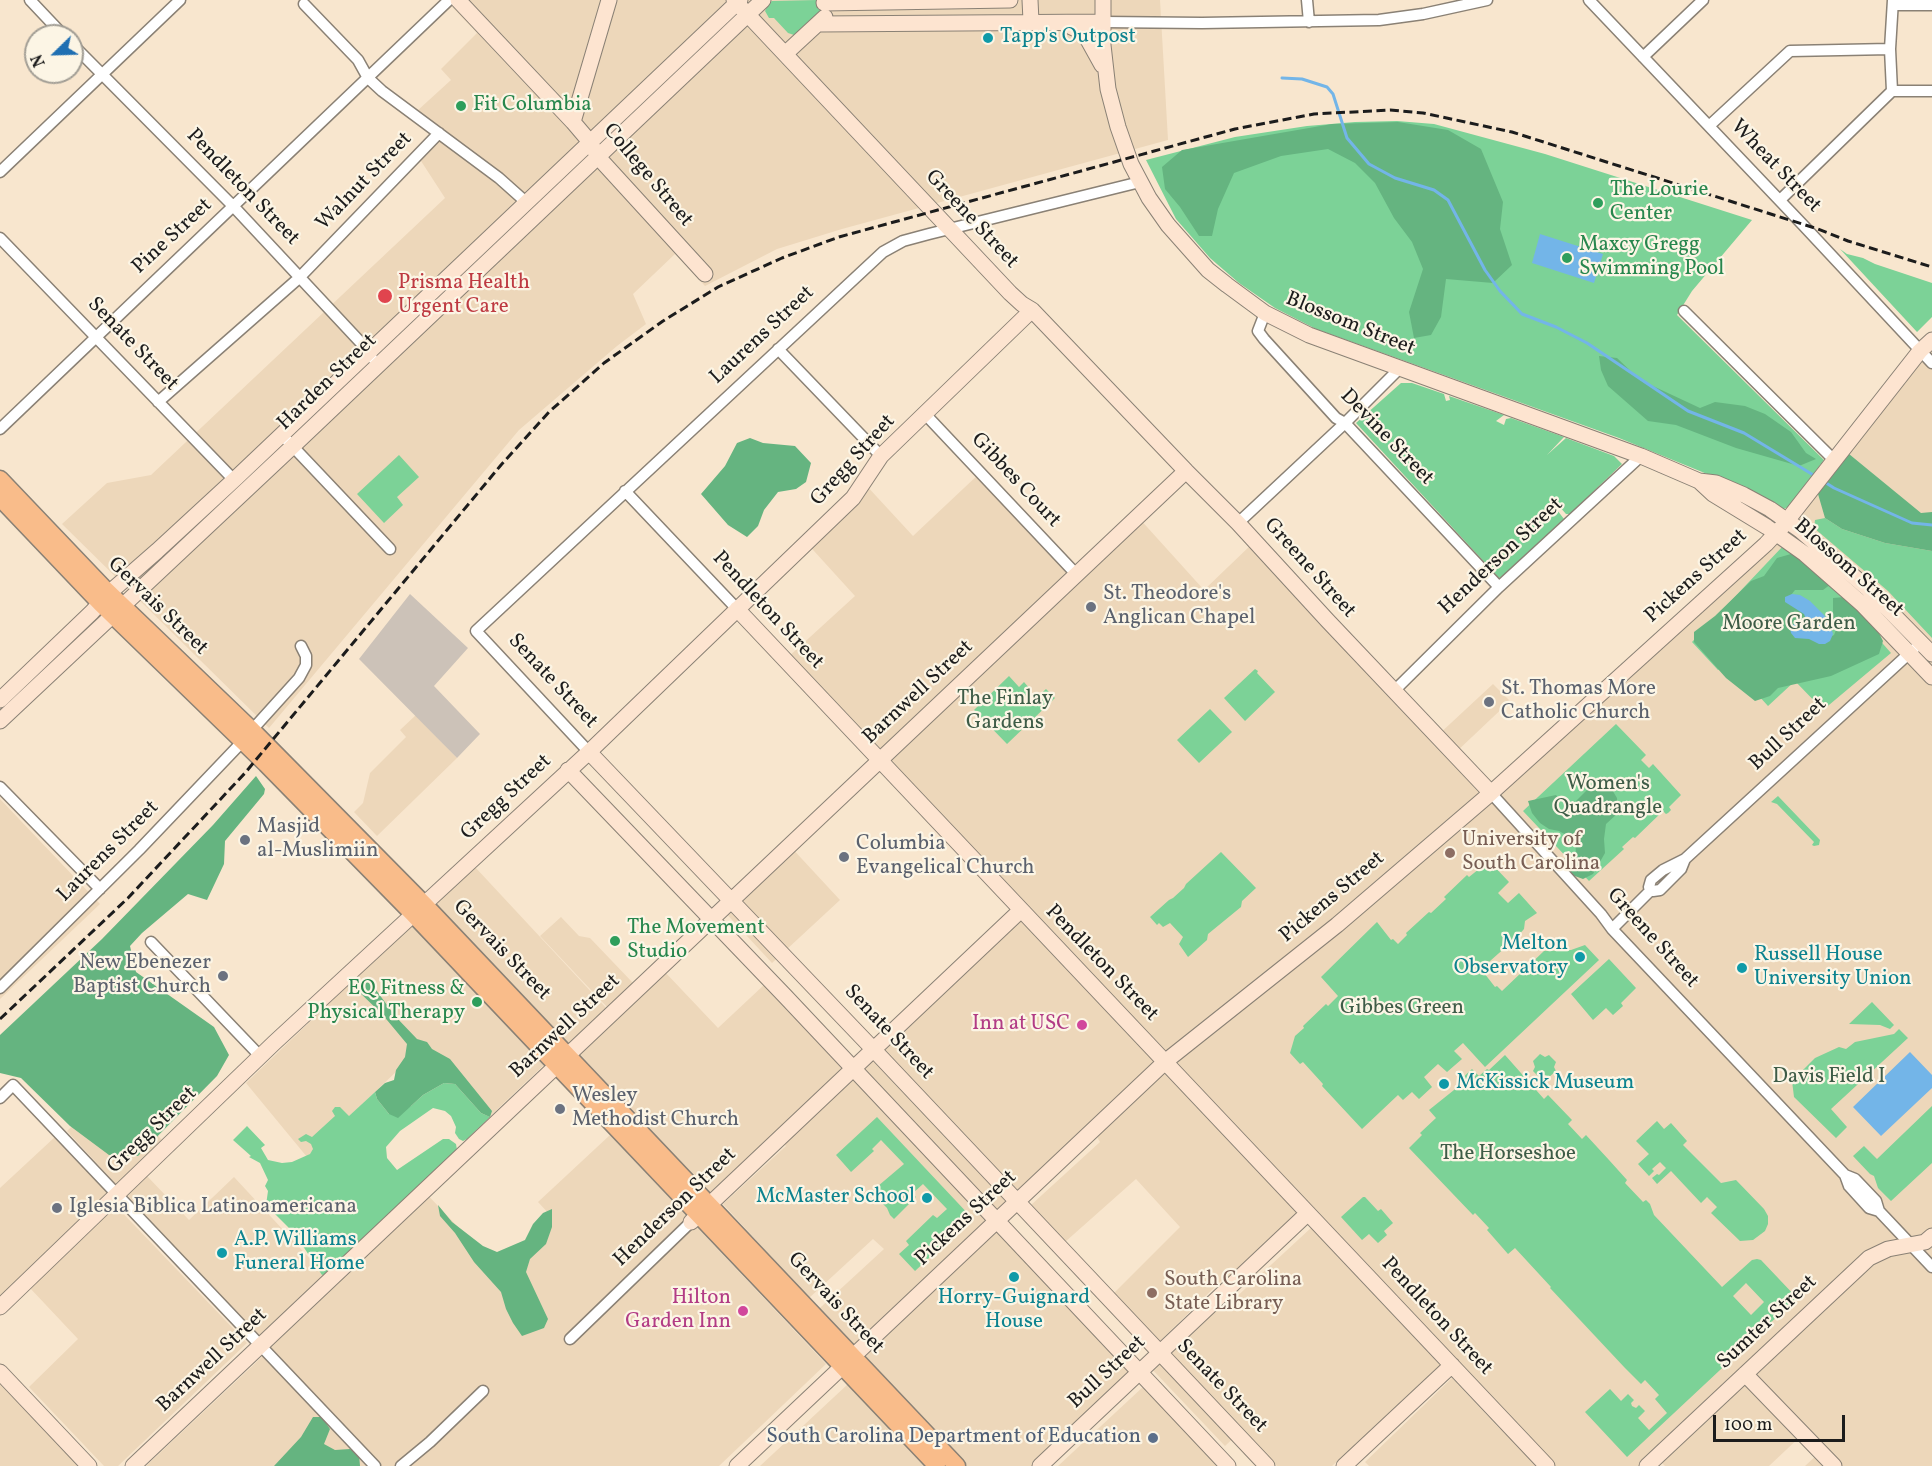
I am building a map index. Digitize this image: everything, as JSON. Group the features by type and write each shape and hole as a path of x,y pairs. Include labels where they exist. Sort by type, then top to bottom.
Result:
{"main road":[{"name":"Gervais Street","path":"0,479 111,604"},
{"name":"Gervais Street","path":"0,498 248,736 562,1060 700,1214 957,1466"},
{"name":"Gervais Street","path":"849,1361 938,1466"}],"street":[{"path":"30,0 53,24"},
{"path":"0,172 180,0"},
{"name":"Pine Street","path":"0,429 449,0"},
{"name":"College Street","path":"458,0 573,122 591,142 598,157 705,274"},
{"path":"573,122 609,0"},
{"name":"Harden Street","path":"0,721 111,604 234,480 591,142 740,4 763,0"},
{"path":"785,54 826,15 823,2 1010,0"},
{"path":"1030,0 1031,21"},
{"name":"Blossom Street","path":"1103,0 1105,72 1118,127 1140,182 1168,225 1194,255 1227,285 1265,313 1309,335 1641,456 1699,482 1713,494 1805,554 1915,648 1932,654"},
{"path":"1307,0 1309,22"},
{"path":"819,24 1378,20 1455,9 1487,0"},
{"name":"Wheat Street","path":"1589,0 1932,363"},
{"path":"1643,57 1702,0"},
{"path":"1892,91 1890,49 1893,3 1932,5"},
{"path":"304,4 358,60 368,78 382,91 528,202"},
{"name":"Harden Street","path":"0,700 293,446 598,157 740,4"},
{"name":"Greene Street","path":"740,4 949,228 1022,304 1032,310 1238,523 1491,793 1612,929 1845,1175 1855,1179 1869,1194 1876,1202 1879,1211 1932,1267"},
{"path":"1060,22 1072,27 1087,38 1105,72"},
{"path":"1709,126 1790,51 1890,49"},
{"name":"Pendleton Street","path":"84,56 234,207 369,352 376,367"},
{"path":"1780,200 1892,91 1932,92"},
{"name":"Walnut Street","path":"158,402 299,278 439,134"},
{"name":"Laurens Street","path":"476,632 625,490 883,252 903,241 949,228 1140,182"},
{"name":"Senate Street","path":"0,238 234,480"},
{"name":"Gregg Street","path":"0,1307 418,909 589,752 853,498 881,456 926,415 1032,310"},
{"path":"1684,311 1830,465"},
{"name":"Devine Street","path":"1265,313 1258,332 1336,418 1345,423 1499,587"},
{"name":"Pickens Street","path":"737,1466 1166,1061 1328,931 1491,793 1776,533 1920,351 1932,340"},
{"path":"778,350 881,456"},
{"path":"1238,523 1400,368"},
{"name":"Gibbes Court","path":"926,415 1076,574"},
{"path":"282,435 390,549"},
{"name":"Henderson Street","path":"1394,691 1499,587 1641,456"},
{"name":"Barnwell Street","path":"133,1466 1186,471"},
{"name":"Blossom Street","path":"1699,482 1716,483 1744,495 1787,521 1867,588 1915,648 1932,677"},
{"name":"Pendleton Street","path":"625,490 1547,1466"},
{"name":"Senate Street","path":"476,632 732,899 1267,1466"},
{"name":"Laurens Street","path":"0,988 100,889 248,736 299,678 306,665 306,656 301,646"},
{"name":"Bull Street","path":"1612,929 1651,890 1649,887 1651,880 1664,870 1685,860 1915,648"},
{"path":"568,770 785,996 1223,1461 1240,1437"},
{"path":"0,787 100,889"},
{"name":"Henderson Street","path":"570,1339 1021,910"},
{"path":"151,942 261,1057"},
{"path":"785,996 805,977"},
{"path":"0,1098 13,1085 375,1466"},
{"path":"929,1148 949,1129"},
{"name":"Bull Street","path":"1040,1466 1308,1213"},
{"name":"Sumter Street","path":"1647,1466 1869,1258 1888,1249 1925,1242 1932,1236"},
{"path":"1344,1466 1452,1365"},
{"path":"0,1372 88,1466"},
{"path":"1745,1374 1834,1466"},
{"path":"401,1466 430,1442 483,1391"},
{"path":"1206,1442 1225,1422"}],"shaded area":[{"path":"459,0 1160,0 1168,140 842,229 777,249 705,286 675,254 633,294 646,324 519,430 269,728 62,524 107,483 151,475 445,198 421,161 445,133 417,111 451,80 441,69 477,33 452,7"},
{"name":"University of South Carolina","path":"1932,342 1932,1466 1805,1466 1820,1452 1803,1434 1769,1466 1665,1466 1655,1456 1644,1466 1369,1466 1365,1462 1452,1378 1500,1429 1509,1420 1307,1209 1230,1280 1226,1276 1158,1343 1113,1294 1180,1227 1136,1179 1065,1242 1031,1205 1100,1142 1097,1137 1003,1226 1141,1374 1042,1466 948,1466 809,1318 884,1249 873,1239 809,1298 723,1204 786,1146 781,1140 1023,912 786,659 855,596 804,540 865,484 913,536 981,472 1076,575 1138,517 1204,590 1253,543 1437,736 1493,684 1510,701 1454,754 1491,794 1771,543"},
{"path":"410,594 468,648 434,686 480,734 457,758 359,659"},
{"path":"416,715 457,758 377,836 354,812 363,803 370,773 406,737 400,730"},
{"path":"0,799 100,904 0,999"},
{"path":"789,845 840,900 772,963 721,908"},
{"path":"475,867 609,1011 558,1060 434,906"},
{"path":"561,917 579,936 590,938 633,983 607,1007 540,936"},
{"path":"412,924 545,1064 488,1118 421,1048 307,1157 246,1083"},
{"path":"664,971 718,1028 765,984 845,1069 711,1195 578,1052"},
{"path":"113,1088 162,1140 116,1184 67,1131"},
{"path":"610,1135 826,1364 719,1466 371,1466 256,1345 420,1187 497,1268 551,1216 538,1202"},
{"path":"56,1136 110,1195 0,1298 0,1188"},
{"path":"147,1176 189,1220 234,1177 325,1275 259,1337 127,1195"},
{"path":"115,1205 247,1343 118,1466 104,1466 29,1387 78,1339 29,1287"},
{"path":"1312,1227 1442,1367 1332,1466 1277,1466 1242,1430 1225,1446 1148,1365 1223,1293 1232,1301"},
{"path":"263,1356 366,1466 146,1466"},
{"path":"0,1382 78,1466 0,1466"},
{"path":"848,1384 925,1466 760,1466"},
{"path":"1144,1386 1217,1466 1058,1466"}],"green space":[{"path":"817,0 821,9 820,13 794,35 788,33 774,18 769,18 765,11 772,1"},
{"path":"1397,121 1434,124 1545,154 1752,220 1692,291 1677,315 1824,460 1788,507 1780,508 1712,476 1619,438 1316,329 1275,308 1239,283 1210,258 1176,219 1146,160 1235,137 1307,126"},
{"path":"1398,122 1448,130 1481,149 1503,202 1500,229 1512,265 1493,283 1446,279 1441,317 1431,335 1414,338 1409,312 1423,269 1412,242 1394,218 1375,183 1355,163 1328,149 1281,156 1234,173 1218,209 1212,236 1199,236 1165,189 1162,167 1182,150 1332,124"},
{"path":"1840,249 1847,254 1932,283 1932,317 1917,332"},
{"path":"1599,356 1617,358 1640,380 1700,408 1715,402 1745,406 1765,414 1791,432 1806,453 1816,459 1799,466 1736,448 1676,425 1648,421 1608,386 1601,370"},
{"path":"1401,383 1412,383 1444,394 1446,401 1450,400 1449,396 1504,415 1496,421 1504,425 1506,419 1511,418 1564,437 1547,455 1566,438 1614,456 1622,464 1570,514 1566,514 1559,506 1554,506 1564,519 1499,578 1356,423"},
{"path":"750,438 763,443 795,446 811,463 806,482 796,489 778,492 764,510 758,526 747,537 728,525 701,494 725,466 737,443"},
{"path":"1849,454 1921,513 1932,512 1932,551 1885,543 1842,529 1825,518 1818,494"},
{"path":"399,455 419,477 397,497 403,505 384,523 357,494"},
{"path":"1825,518 1842,529 1885,543 1932,551 1932,638 1888,591 1814,528 1815,520"},
{"name":"Moore Garden","path":"1783,546 1838,593 1891,653 1823,710 1795,681 1768,706 1728,662 1718,670 1692,642"},
{"name":"Moore Garden","path":"1791,554 1804,559 1831,584 1823,590 1795,590 1791,595 1806,615 1801,628 1828,638 1834,635 1836,630 1833,618 1833,598 1845,597 1878,631 1883,641 1879,654 1831,676 1778,688 1770,696 1755,701 1726,678 1694,642 1694,632 1715,616 1751,581 1764,576 1777,558"},
{"path":"1255,669 1275,692 1245,721 1224,698"},
{"name":"The Finlay Gardens","path":"1009,676 1019,687 1024,682 1030,689 1023,699 1029,705 1046,689 1055,698 1007,744 974,710"},
{"path":"1210,709 1232,732 1199,763 1177,740"},
{"name":"Women's Quadrangle","path":"1616,724 1646,755 1641,760 1649,768 1653,764 1681,795 1669,807 1671,810 1668,813 1663,811 1635,838 1633,837 1622,847 1624,849 1589,881 1523,811"},
{"path":"256,776 265,789 264,794 225,841 224,864 207,900 188,894 130,946 136,972 214,1027 229,1055 217,1076 138,1156 109,1155 70,1126 21,1078 0,1073 0,1035 102,939 213,825"},
{"path":"1597,783 1611,788 1617,798 1618,813 1606,824 1605,853 1593,874 1583,879 1572,875 1562,862 1567,855 1576,853 1575,840 1540,823 1532,813 1528,801 1556,795 1560,800 1558,810 1565,812 1591,786"},
{"path":"1778,796 1820,840 1819,845 1812,845 1814,842 1777,804 1771,802"},
{"path":"1221,852 1256,888 1242,901 1241,907 1208,934 1207,940 1188,957 1179,944 1183,937 1170,923 1163,927 1159,923 1157,925 1150,917"},
{"name":"Gibbes Green","path":"1490,862 1509,882 1498,893 1508,903 1519,893 1537,913 1525,921 1524,929 1516,938 1481,969 1495,987 1497,986 1502,991 1544,951 1571,950 1585,945 1599,960 1485,1067 1463,1043 1454,1051 1462,1059 1447,1072 1438,1064 1424,1077 1432,1087 1419,1099 1412,1092 1403,1100 1398,1095 1362,1129 1303,1062 1300,1064 1290,1053 1295,1036 1304,1028 1303,1026 1338,996 1321,977 1377,922 1391,940 1393,939 1398,944 1407,935 1406,933 1446,899 1444,897 1467,875 1469,877"},
{"path":"1609,959 1636,988 1613,1015 1606,1008 1593,1020 1571,994"},
{"path":"365,982 371,983 395,1016 417,1039 427,1042 432,1049 450,1059 492,1111 490,1117 481,1113 455,1084 444,1083 423,1095 398,1118 389,1114 377,1099 375,1092 385,1083 394,1080 396,1070 405,1057 407,1044 382,1014 357,990"},
{"path":"1872,1002 1894,1025 1890,1029 1880,1025 1849,1024"},
{"name":"Davis Field I","path":"1899,1029 1908,1038 1831,1109 1847,1127 1836,1138 1794,1097 1792,1081 1815,1058 1839,1047 1846,1049 1855,1042 1894,1034"},
{"path":"1540,1054 1545,1057 1549,1055 1556,1062 1554,1067 1556,1071 1549,1077 1545,1075 1539,1077 1533,1071 1535,1067 1533,1061"},
{"name":"The Horseshoe","path":"1505,1055 1544,1099 1548,1095 1572,1120 1568,1124 1582,1139 1586,1135 1627,1180 1625,1183 1643,1202 1646,1200 1650,1204 1654,1215 1722,1287 1752,1260 1757,1259 1761,1260 1797,1298 1627,1457 1585,1412 1610,1389 1621,1401 1628,1394 1634,1400 1631,1403 1632,1406 1636,1408 1639,1405 1645,1411 1638,1418 1649,1430 1667,1413 1655,1399 1659,1395 1645,1380 1641,1384 1625,1368 1515,1248 1508,1254 1475,1213 1473,1215 1409,1148 1422,1135 1420,1133 1436,1118 1429,1110 1459,1086 1457,1083 1472,1069 1479,1076 1487,1069 1489,1070","holes":["1746,1283 1764,1302 1751,1315 1733,1296"]},
{"path":"444,1083 455,1084 481,1113 490,1117 463,1141 455,1133 456,1127 451,1116 445,1111 433,1108 400,1131 386,1147 387,1158 397,1170 443,1139 449,1139 456,1144 457,1150 326,1274 322,1275 295,1234 266,1205 268,1191 265,1186 268,1180 260,1163 249,1157 251,1156 233,1140 247,1126 265,1145 261,1148 268,1160 282,1163 292,1162 310,1154 313,1149 311,1144 298,1139 306,1134 312,1137 335,1116 332,1111 335,1107 340,1107 349,1116 375,1092 377,1099 389,1114 411,1106 423,1095"},
{"path":"1932,1106 1932,1163 1891,1201 1878,1188 1874,1176 1853,1156 1864,1146 1877,1159"},
{"path":"877,1117 972,1218 915,1271 899,1254 909,1245 906,1241 933,1215 937,1218 947,1209 923,1184 913,1193 916,1197 894,1219 890,1215 887,1208 871,1192 904,1164 881,1140 872,1149 874,1151 851,1172 836,1155"},
{"path":"1657,1121 1664,1129 1671,1123 1687,1141 1683,1145 1721,1183 1736,1180 1768,1216 1765,1231 1753,1240 1740,1241 1711,1213 1717,1207 1707,1197 1701,1203 1671,1171 1657,1184 1652,1178 1666,1168 1660,1162 1652,1169 1654,1171 1649,1176 1638,1164 1649,1154 1636,1141"},
{"path":"1363,1197 1378,1211 1381,1209 1393,1223 1384,1231 1387,1235 1378,1243 1369,1234 1362,1240 1341,1217"},
{"path":"438,1205 452,1222 483,1246 497,1252 525,1240 533,1224 543,1213 552,1209 552,1227 546,1244 530,1259 526,1272 548,1319 544,1328 522,1336 506,1309 501,1292 474,1262 455,1233 440,1216"},
{"path":"313,1417 322,1417 330,1429 324,1444 335,1450 350,1449 359,1454 360,1466 274,1466 301,1437"}],"water":[{"name":"Maxcy Gregg Swimming Pool","path":"1540,234 1603,254 1594,283 1532,263"},
{"path":"1792,594 1800,595 1810,601 1824,615 1833,634 1830,641 1819,644 1809,639 1795,638 1790,628 1806,619 1804,614 1785,602 1785,597"},
{"path":"1910,1052 1932,1075 1932,1088 1881,1136 1853,1107"}],"waterway":[{"path":"1282,78 1302,79 1327,87 1333,94 1347,138 1369,164 1395,178 1434,190 1448,200 1485,270 1500,291 1522,314 1556,327 1587,343 1688,411 1744,433 1815,476"},
{"path":"1823,481 1912,523 1932,525"}],"railway":[{"path":"0,1019 128,898 245,773 501,465 549,412 604,363 663,321 718,287 782,258 839,237 1235,129 1314,114 1390,110 1423,113 1512,132 1932,267"}],"place":[{"name":"Tapp's Outpost","path":"988,38"},
{"name":"Fit Columbia","path":"461,106"},
{"name":"The Lourie Center","path":"1598,203"},
{"name":"Maxcy Gregg Swimming Pool","path":"1567,258"},
{"name":"Prisma Health Urgent Care","path":"385,296"},
{"name":"St. Theodore's Anglican Chapel","path":"1091,607"},
{"name":"St. Thomas More Catholic Church","path":"1489,702"},
{"name":"Masjid al-Muslimiin","path":"245,840"},
{"name":"University of South Carolina","path":"1450,853"},
{"name":"Columbia Evangelical Church","path":"844,857"},
{"name":"The Movement Studio","path":"615,941"},
{"name":"Melton Observatory","path":"1580,957"},
{"name":"Russell House University Union","path":"1742,968"},
{"name":"New Ebenezer Baptist Church","path":"223,976"},
{"name":"EQ Fitness & Physical Therapy","path":"477,1002"},
{"name":"Inn at USC","path":"1082,1025"},
{"name":"McKissick Museum","path":"1444,1084"},
{"name":"Wesley Methodist Church","path":"560,1109"},
{"name":"McMaster School","path":"927,1198"},
{"name":"Iglesia Biblica Latinoamericana","path":"57,1208"},
{"name":"A.P. Williams Funeral Home","path":"222,1253"},
{"name":"Horry-Guignard House","path":"1014,1277"},
{"name":"South Carolina State Library","path":"1152,1293"},
{"name":"Hilton Garden Inn","path":"743,1311"},
{"name":"South Carolina Department of Education","path":"1153,1438"}]}
